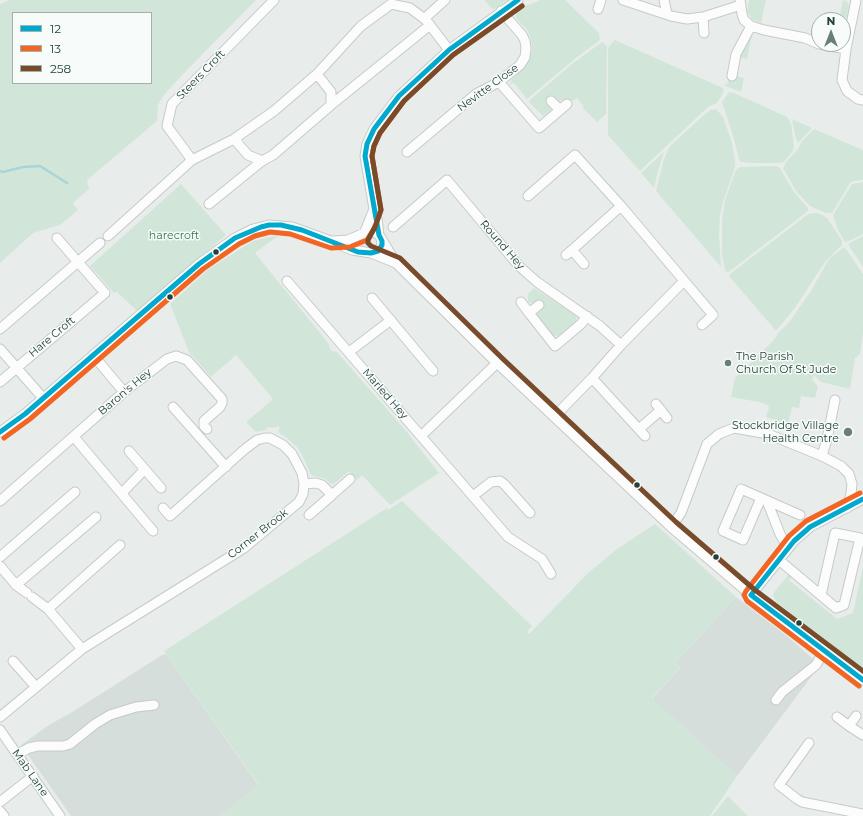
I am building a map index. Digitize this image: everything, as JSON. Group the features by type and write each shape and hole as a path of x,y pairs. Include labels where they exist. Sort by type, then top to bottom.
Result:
{"street":[{"name":"Steers Croft","path":"192,160 167,126 172,104 274,0"},
{"path":"374,209 361,238 360,244 362,248 369,253 378,251 382,245 365,156 368,140 374,129 399,96 449,50 518,0"},
{"path":"623,0 687,19 703,18 740,3 744,20 751,26 811,40"},
{"path":"664,0 667,14"},
{"path":"108,236 192,160 234,138 274,111 317,74 361,26 391,2 410,8 427,22 449,50"},
{"path":"209,204 262,161 273,155 427,22 440,2"},
{"path":"851,30 858,3"},
{"name":"Nevitte Close","path":"407,152 476,94 499,82 520,65 525,57 526,48 522,36 501,11"},
{"path":"703,18 704,33"},
{"path":"732,76 736,54 751,26"},
{"path":"846,52 842,74 844,86 852,95 863,100"},
{"path":"317,74 331,92 331,105"},
{"path":"499,82 539,128 563,107 551,101"},
{"path":"234,138 248,155 262,161"},
{"path":"528,196 575,155 621,206 713,315 702,325"},
{"name":"Round Hey","path":"393,227 447,180 519,266 537,282 587,316 620,345"},
{"path":"584,264 569,253 621,206"},
{"path":"0,432 25,414 199,264 235,238 260,227 281,225 302,230 352,250 369,253 396,264"},
{"path":"331,241 348,240 370,232 380,236 396,264 497,363 671,528 750,595 863,680"},
{"path":"57,238 78,261"},
{"path":"0,329 100,243"},
{"name":"Hare Croft","path":"0,382 105,293 78,261"},
{"name":"Marled Hey","path":"287,281 508,537 542,560 551,574"},
{"path":"554,417 592,378 620,345 684,281"},
{"path":"372,298 433,371"},
{"path":"521,302 555,346 581,324 587,316"},
{"path":"529,313 539,305"},
{"path":"349,352 391,320"},
{"path":"0,348 43,398"},
{"path":"93,355 124,392"},
{"name":"Baron's Hey","path":"0,501 124,392 167,359 176,356 187,360 222,399 220,407 204,421 205,428 196,433"},
{"path":"421,436 497,363"},
{"path":"592,378 642,433 661,410"},
{"path":"822,456 835,400"},
{"path":"173,407 226,467"},
{"path":"671,528 681,513 707,444 718,434 734,428 768,434 822,456 841,466 849,474 852,489 847,508"},
{"path":"74,437 153,531"},
{"path":"163,508 170,516 258,440 265,438 270,438 283,445 292,454 302,473 304,484 322,484 332,495"},
{"path":"129,451 161,488"},
{"path":"122,493 144,470"},
{"path":"309,515 350,479"},
{"path":"473,496 491,482 500,480 530,514"},
{"name":"Corner Brook","path":"0,717 82,649 244,548 299,502 303,494 304,484"},
{"path":"764,499 743,540 723,531 740,489 764,499 800,515"},
{"path":"0,557 75,492"},
{"path":"764,499 780,534 791,545"},
{"path":"750,595 791,545 810,527 863,499"},
{"path":"16,585 96,517"},
{"path":"779,560 836,608 844,605 860,538 836,533 821,595"},
{"path":"48,609 120,546"},
{"path":"0,566 16,585 48,609 82,649"},
{"path":"776,700 782,692 816,665 824,651"},
{"path":"13,661 36,687"},
{"path":"18,754 29,748 38,746 63,746 70,744 95,724 110,715 136,707 154,705"},
{"path":"849,726 856,716"},
{"path":"837,717 863,735"},
{"name":"Mab Lane","path":"0,730 60,816"},
{"path":"809,743 796,761 775,782 802,802 863,814"},
{"path":"0,802 33,776"},
{"path":"0,811 4,816"}],"shaded area":[{"path":"736,597 788,637 820,665 737,776 652,699 680,668 675,663"},
{"path":"166,654 259,786 220,816 71,816 21,745 49,725 74,711 162,655"}],"green space":[{"path":"10,0 256,0 164,95 158,105 157,121 87,180 89,189 73,203 78,210 60,225 33,233 0,263 0,4"},
{"path":"508,0 493,10 485,1"},
{"path":"540,0 565,0 599,33 600,40 527,99 514,83 510,85 512,79 527,64 532,51 531,39 527,30 516,18 516,13 520,7"},
{"path":"749,0 766,0 761,23 752,19 748,13"},
{"path":"843,0 847,2 849,6 848,12 841,12"},
{"path":"749,34 752,35 747,59 739,57"},
{"path":"615,40 723,88 724,91 717,103 708,107 640,171 608,135 608,51 609,46"},
{"path":"602,42 607,46 606,114 597,122 583,108 584,107 577,98 569,103 565,99 559,101 552,95 547,100 551,107 550,111 543,116 529,102 531,99 572,64"},
{"path":"736,76 744,78 741,92 723,85 727,84 729,77"},
{"path":"729,92 787,117 791,124 794,147 784,162 741,162 722,102"},
{"path":"716,109 723,117 732,143 735,161 735,167 720,215 719,234 721,267 656,191 664,159 670,146 705,114"},
{"path":"792,119 812,128 798,143 795,135"},
{"path":"814,129 863,150 863,180 850,183 832,213 826,213 810,206 796,191 783,168 786,162 798,149 802,141"},
{"path":"664,152 658,171 654,188 641,173"},
{"path":"776,166 780,168 794,192 808,208 808,211 726,273 722,256 722,221 725,200 735,172 741,167"},
{"path":"863,182 863,234 845,242 838,230 833,215 852,184"},
{"name":"harecroft","path":"181,184 226,235 137,311 117,292 114,293 90,266"},
{"path":"817,213 828,219 842,241 842,245 825,262 795,308 776,331 729,276 808,214"},
{"path":"279,235 255,253 329,344 330,349 337,352 406,431 439,473 390,505 362,475 357,480 349,471 334,484 331,484 324,478 310,474 298,448 280,434 278,430 280,429 278,426 276,428 268,427 265,430 256,432 246,422 273,399 236,355 211,377 189,352 170,304 209,269 253,241"},
{"path":"863,236 863,267 848,244"},
{"path":"843,248 846,249 863,274 863,333 860,354 855,358 850,389 821,382 814,375 812,380 818,386 815,398 801,396 799,408 792,407 788,425 766,417 769,408 768,405 731,397 735,378 774,340 778,333 790,321 811,291 831,257"},
{"path":"534,288 577,316 576,322 560,335 555,336 551,334 537,317 539,310 534,304 528,302 528,294"},
{"path":"402,501 532,626 527,632 529,634 588,573 617,549 655,524 736,597 675,663 680,668 652,698 737,776 710,816 220,816 259,785 164,651 387,508 388,510"},
{"path":"863,567 863,668 816,635 776,601 773,595 790,573 793,575 789,580 837,619 853,613"},
{"path":"728,796 748,816 712,816"}],"waterway":[{"path":"0,171 3,172 23,167 40,166 67,183"}],"transit line":[{"name":"12","path":"0,432 25,414 199,264 235,238 261,227 281,225 302,230 358,252 371,253 378,251 382,245 382,241 379,235 365,156 367,144 374,129 399,96 449,50 518,0"},
{"name":"13","path":"4,438 30,419 203,269 239,244 255,236 270,232 290,234 331,248 350,247 367,240 375,227 381,210 372,156 374,146 380,133 404,101 453,55 522,6"},
{"name":"258","path":"522,6 453,55 404,101 380,133 374,146 372,156 381,210 368,243 371,246 400,258 502,358 676,522 755,590 863,671"},
{"name":"13","path":"859,686 747,601 744,595 789,536 806,521 860,493"},
{"name":"12","path":"863,499 810,527 794,541 751,595 863,680"}],"place":[{"name":"The Parish Church Of St Jude","path":"728,363"},
{"name":"Stockbridge Village Health Centre","path":"848,432"}]}
